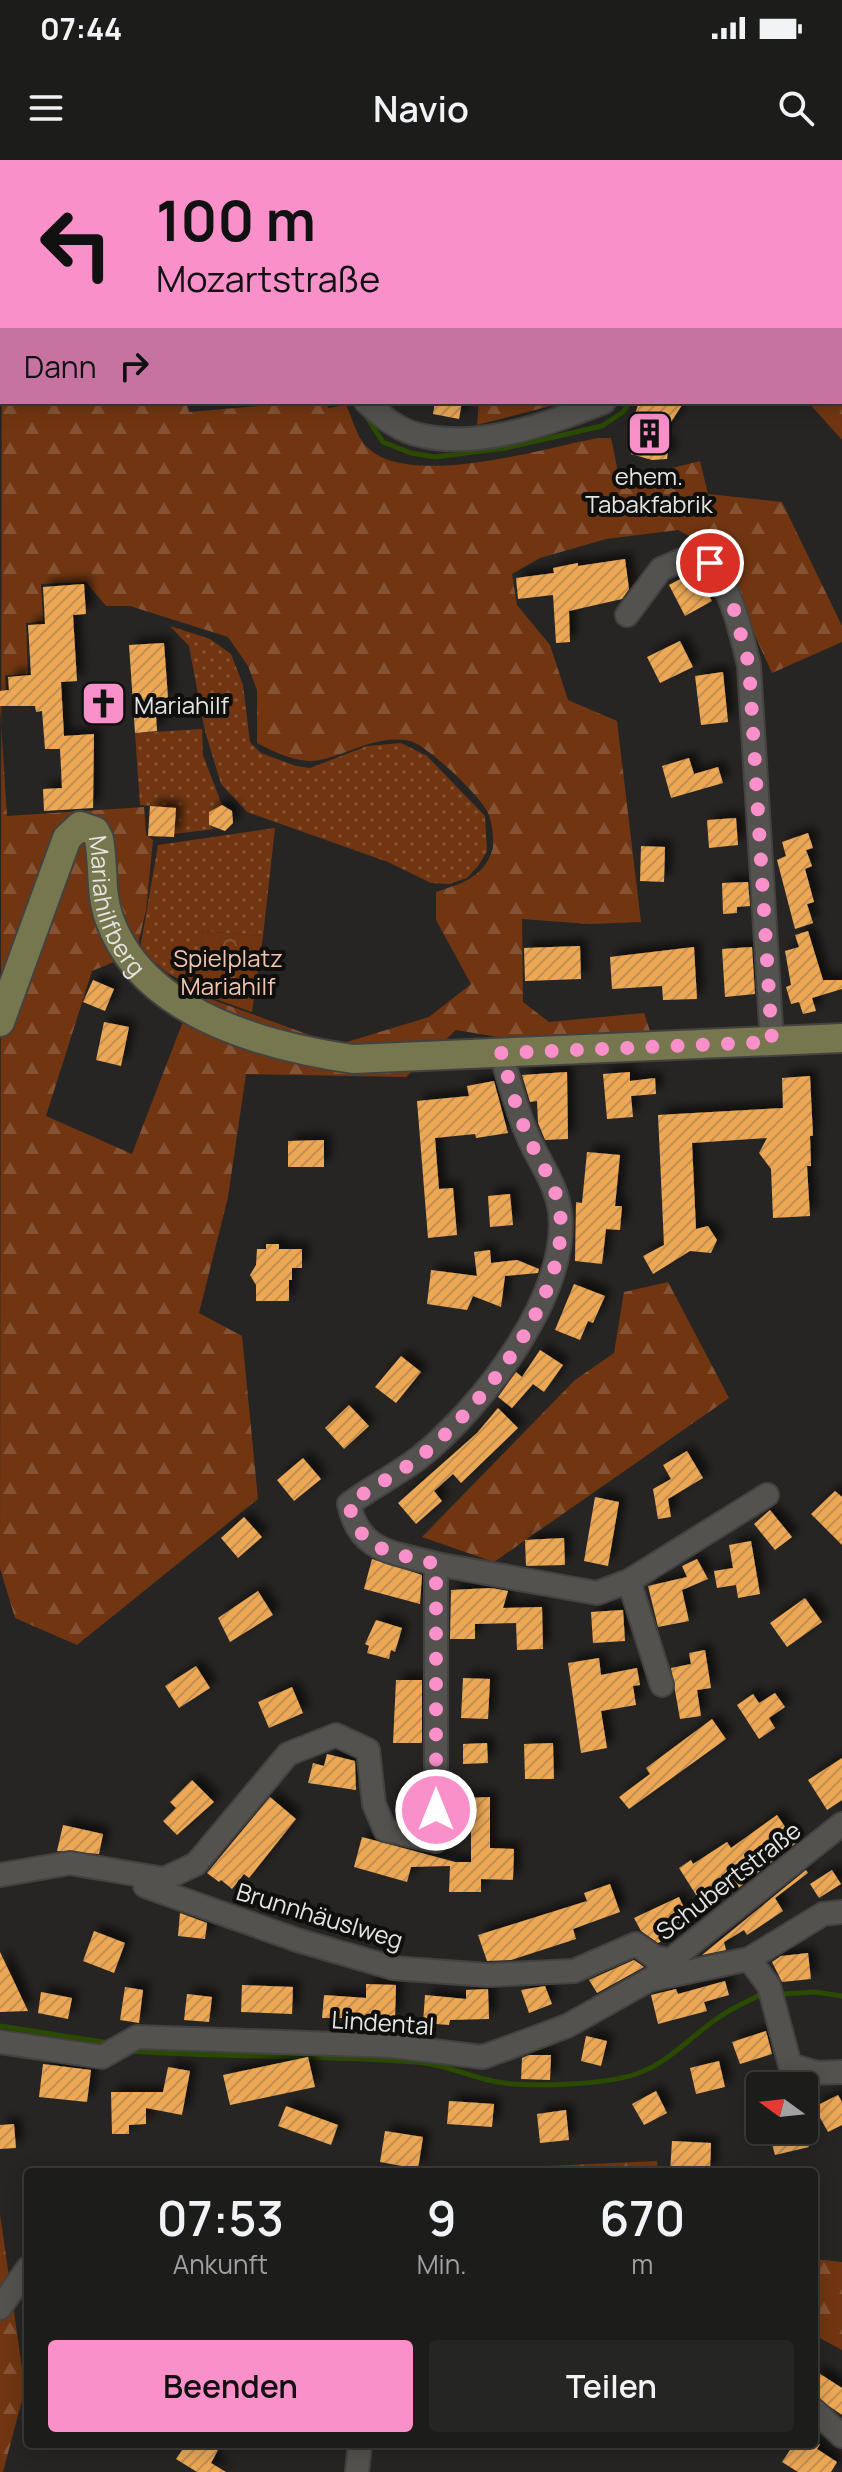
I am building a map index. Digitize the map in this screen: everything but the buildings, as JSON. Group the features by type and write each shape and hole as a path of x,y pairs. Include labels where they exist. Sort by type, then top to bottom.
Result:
{"main road":[{"name":"Mariahilfberg","path":"0,1022 67,838 80,826 95,831 99,839 102,886 109,918 125,952 151,981 193,1010 269,1041 308,1052 353,1059 501,1053"},
{"path":"501,1053 842,1038"}],"street":[{"path":"368,404 384,418 411,433 449,438 498,435 560,419 599,404"},
{"path":"627,615 661,569 696,554 710,563 733,606 749,665 772,1042"},
{"path":"501,1053 527,1135 549,1174 560,1212 558,1250 548,1291 520,1344 485,1390 420,1457 349,1504 354,1527 373,1545 436,1564 597,1593 629,1581 767,1495"},
{"path":"0,1876 70,1863 164,1879 196,1864 288,1754 336,1735 368,1750 374,1804 385,1830 436,1841 436,1564"},
{"path":"629,1581 662,1685"},
{"name":"Schubertstraße","path":"649,1980 667,1960 842,1824"},
{"name":"Brunnhäuslweg","path":"0,1876 69,1876 156,1888 297,1940 393,1968 487,1975 574,1971 636,1944 654,1957 667,1960"},
{"name":"Lindental","path":"0,2042 102,2057 137,2037 392,2046 483,2057 567,2026 649,1980 749,1959 823,1914 842,1912"},
{"path":"749,1959 769,1986 790,2065 817,2073 842,2072"},
{"path":"0,2308 24,2274"},
{"path":"818,2414 842,2436"},
{"path":"357,2472 360,2448"}],"green space":[{"path":"2,404 187,404 189,412 260,404 325,404 329,408 346,405 365,445 384,458 411,465 442,466 511,457 598,438 611,438 618,472 652,473 700,461 708,494 782,502 842,626 842,642 772,673 716,550 678,530 606,539 540,558 512,574 517,605 550,645 568,700 617,721 641,922 589,924 522,919 523,1002 549,1022 644,1013 652,1037 516,1040 456,1030 406,1077 246,1074 228,1197 199,1313 242,1336 258,1499 77,1645 15,1618 0,1568 1,726 7,816 144,807 146,835 153,840 146,910 136,953 92,971 46,1116 132,1154 194,993 337,1045 429,1017 471,984 436,920 436,892 470,879 483,868 492,851 493,833 489,815 477,797 441,762 410,741 383,741 309,761 289,757 257,743 257,690 248,666 228,637 130,606 106,606 86,582 41,584 43,621 26,623 28,674 5,675 7,706 1,706"},
{"path":"479,404 558,404 477,425"},
{"path":"810,404 842,404 842,440"},
{"path":"170,626 210,639 231,654 243,685 250,742 261,753 310,768 367,746 401,743 427,756 485,816 487,851 478,866 467,878 449,884 431,883 388,862 247,812 221,784 205,731 189,646"},
{"path":"202,729 203,755 222,805 209,825 214,829 174,834 175,808 140,805 135,733"},
{"path":"275,828 263,936 203,931 194,987 167,973 140,949 158,845"},
{"name":"Spielplatz Mariahilf","path":"203,931 263,936 252,1012 193,991"},
{"path":"668,1282 729,1398 494,1562 422,1537 575,1380 614,1353 624,1292"},
{"path":"657,2161 658,2168 505,2168"},
{"path":"0,2214 24,2393 3,2472 0,2472"},
{"path":"818,2259 842,2262 842,2350 818,2337"}],"waterway":[{"path":"368,419 383,442 411,453 435,457 506,448 602,426 623,412 629,404"},
{"path":"782,1994 815,1992 842,1996"},
{"path":"131,2051 416,2062 506,2083 585,2083 622,2078 648,2069 725,2013 758,1996"},
{"path":"0,2026 103,2042"}],"place":[{"name":"ehem. Tabakfabrik","path":"649,433"},
{"name":"Mariahilf","path":"103,704"}],"route":[{"path":"436,1810 436,1564 373,1545 354,1527 349,1504 420,1457 485,1390 520,1344 548,1291 558,1250 560,1212 549,1174 527,1135 501,1053 772,1042 749,665 733,606 710,563"}]}
